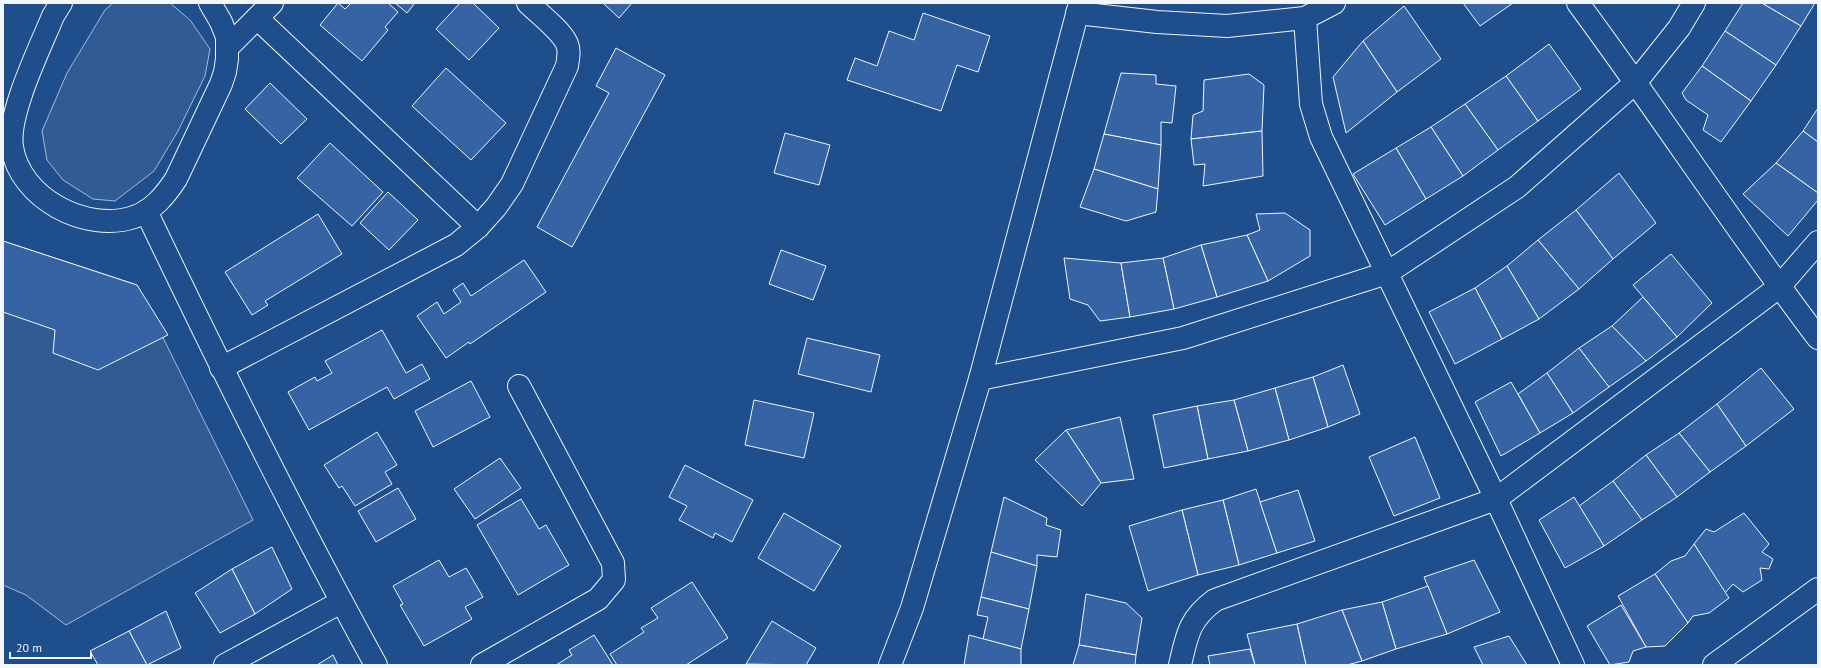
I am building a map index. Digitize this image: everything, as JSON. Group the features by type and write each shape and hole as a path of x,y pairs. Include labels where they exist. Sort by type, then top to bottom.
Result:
{"street":[{"path":"61,3 54,16 18,105 7,138 23,174 32,187 54,206 79,216 108,222 136,217 160,200 176,179 221,84 225,72 228,47 227,38 221,22 210,3"},
{"path":"228,47 272,3"},
{"path":"221,368 456,245 478,227 496,207 512,184 567,66 569,55 567,44 560,35 528,3"},
{"path":"890,665 912,608 980,379 1079,8 1157,22 1226,26 1305,18 1334,3"},
{"path":"1578,3 1636,82 1779,287 1818,338"},
{"path":"980,379 1183,338 1387,273 1517,187 1636,82 1679,28 1694,3"},
{"path":"257,18 478,227"},
{"path":"1305,18 1311,104 1321,137 1496,499 1573,665"},
{"path":"146,211 221,368 341,602 376,665"},
{"path":"1180,665 1192,622 1202,610 1215,600 1496,499 1779,287 1818,242"},
{"path":"482,665 598,599 614,580 613,563 519,386"},
{"path":"1714,665 1818,590"},
{"path":"225,665 341,602"}],"shaded area":[{"path":"113,3 170,3 190,20 210,49 205,76 178,131 154,171 115,201 93,199 63,180 47,160 42,131 67,73 105,10"},
{"path":"3,241 137,285 253,520 66,625 26,595 3,585"}],"building":[{"path":"338,3 345,9 351,3 388,3 398,12 385,27 388,30 362,61 320,25"},
{"path":"395,3 415,3 407,13"},
{"path":"460,3 473,3 499,28 469,60 436,29"},
{"path":"603,3 632,3 619,18"},
{"path":"1463,3 1513,3 1480,26"},
{"path":"1743,3 1762,3 1801,26 1776,65 1725,31"},
{"path":"1762,3 1815,3 1801,26"},
{"path":"1404,6 1441,59 1397,92 1363,41"},
{"path":"923,13 990,36 978,72 957,65 941,111 847,80 855,58 877,66 889,31 914,40"},
{"path":"1725,31 1776,65 1751,101 1702,66"},
{"path":"1363,41 1397,92 1346,133 1333,77"},
{"path":"1549,44 1581,89 1538,121 1506,76"},
{"path":"616,48 665,75 572,247 537,227 609,93 596,86"},
{"path":"1702,66 1751,101 1721,142 1703,130 1708,115 1686,100 1682,93"},
{"path":"446,68 506,123 471,160 412,106"},
{"path":"1121,73 1156,75 1156,84 1176,86 1172,123 1161,122 1161,145 1104,134"},
{"path":"1249,74 1264,85 1262,131 1191,139 1193,115 1203,111 1204,80"},
{"path":"1506,76 1538,121 1498,150 1465,104"},
{"path":"270,83 307,119 281,144 245,109"},
{"path":"1465,104 1498,150 1463,176 1431,127"},
{"path":"1818,108 1818,142 1803,131"},
{"path":"1431,127 1463,176 1426,199 1396,148"},
{"path":"1262,131 1263,176 1203,186 1205,164 1194,165 1191,139"},
{"path":"1803,131 1818,142 1818,193 1776,163"},
{"path":"785,133 830,145 819,185 774,173"},
{"path":"1104,134 1161,145 1158,189 1094,169"},
{"path":"330,143 383,192 352,226 297,178"},
{"path":"1396,148 1426,199 1385,225 1353,174"},
{"path":"1776,163 1818,193 1818,200 1788,236 1743,194"},
{"path":"1094,169 1158,189 1156,212 1126,221 1080,207"},
{"path":"1619,173 1656,223 1613,259 1576,210"},
{"path":"388,192 418,220 389,250 360,223"},
{"path":"1576,210 1613,259 1579,289 1538,240"},
{"path":"1285,213 1310,230 1310,256 1268,281 1247,235 1260,230 1256,214"},
{"path":"318,214 342,254 265,301 268,305 252,315 225,272"},
{"path":"1247,235 1268,281 1217,297 1201,245"},
{"path":"1538,240 1579,289 1539,319 1507,266"},
{"path":"3,241 137,285 168,335 98,370 53,353 55,330 3,312"},
{"path":"1201,245 1217,297 1174,309 1163,258"},
{"path":"781,250 826,266 813,300 769,284"},
{"path":"1671,254 1712,303 1677,337 1633,285"},
{"path":"1064,258 1121,263 1130,317 1100,321 1088,305 1070,299"},
{"path":"1163,258 1174,309 1130,317 1121,263"},
{"path":"524,260 546,292 470,344 469,342 446,358 417,316 437,302 444,314 461,302 453,290 463,283 471,296"},
{"path":"1507,266 1539,319 1502,339 1475,288"},
{"path":"1475,288 1502,339 1455,364 1429,312"},
{"path":"1643,297 1677,337 1646,361 1612,326"},
{"path":"1612,326 1646,361 1609,387 1579,348"},
{"path":"382,330 406,373 422,364 430,379 394,399 387,387 309,430 288,392 315,377 317,381 332,373 325,361"},
{"path":"807,338 880,355 871,392 798,374"},
{"path":"1579,348 1609,387 1573,413 1547,373"},
{"path":"1343,365 1360,414 1328,427 1313,377"},
{"path":"1761,368 1794,409 1746,446 1717,404"},
{"path":"1547,373 1573,413 1540,433 1518,394"},
{"path":"1313,377 1328,427 1289,440 1275,388"},
{"path":"471,381 490,417 433,447 415,411"},
{"path":"1511,382 1540,433 1501,456 1475,402"},
{"path":"1275,388 1289,440 1248,451 1234,400"},
{"path":"754,400 814,413 804,458 745,445"},
{"path":"1234,400 1248,451 1208,459 1197,406"},
{"path":"1717,404 1746,446 1710,472 1679,433"},
{"path":"1197,406 1208,459 1164,468 1153,415"},
{"path":"1120,417 1134,479 1101,483 1066,430"},
{"path":"1066,430 1101,483 1082,506 1035,460"},
{"path":"377,432 397,465 385,472 392,484 355,506 342,486 339,488 324,465"},
{"path":"1679,433 1710,472 1677,497 1646,455"},
{"path":"1415,437 1440,498 1394,516 1369,457"},
{"path":"1646,455 1677,497 1642,520 1613,481"},
{"path":"500,458 521,488 475,519 454,489"},
{"path":"685,465 753,500 732,542 715,533 713,538 679,520 687,506 669,497"},
{"path":"1613,481 1642,520 1604,546 1579,506"},
{"path":"398,488 416,519 376,542 358,511"},
{"path":"1256,489 1277,553 1239,565 1223,500"},
{"path":"1298,490 1315,541 1277,553 1260,502"},
{"path":"1004,497 1047,518 1046,525 1061,530 1057,557 1037,555 1037,566 991,552"},
{"path":"1574,497 1604,546 1565,568 1539,520"},
{"path":"521,499 539,529 546,525 569,565 518,595 477,525"},
{"path":"1223,500 1239,565 1198,575 1182,510"},
{"path":"1182,510 1198,575 1148,591 1129,526"},
{"path":"784,513 841,546 814,591 758,558"},
{"path":"1744,513 1769,544 1762,552 1773,559 1769,569 1760,568 1762,580 1743,592 1733,584 1725,593 1694,544 1706,529 1714,532"},
{"path":"1694,544 1729,598 1709,613 1693,616 1688,623 1655,574 1671,561 1685,556"},
{"path":"272,547 292,589 255,614 232,569"},
{"path":"991,552 1037,566 1029,609 981,597"},
{"path":"439,560 449,577 466,568 483,597 465,607 472,619 424,646 400,605 403,604 393,586"},
{"path":"1474,560 1500,612 1447,634 1424,577"},
{"path":"232,569 255,614 220,633 195,593"},
{"path":"1655,574 1688,623 1665,646 1646,647 1618,596"},
{"path":"692,582 728,638 686,665 617,665 610,654 644,632 641,628 658,618 651,608"},
{"path":"1428,586 1447,634 1396,649 1382,602"},
{"path":"1086,594 1126,603 1142,618 1136,655 1079,645"},
{"path":"981,597 1029,609 1021,649 983,639 988,617 977,615"},
{"path":"1382,602 1396,649 1362,661 1342,610"},
{"path":"1621,605 1646,647 1633,651 1629,662 1610,665 1587,626"},
{"path":"1342,610 1362,661 1347,665 1306,665 1297,624"},
{"path":"166,611 181,648 147,665 129,631"},
{"path":"772,621 816,648 806,665 746,664"},
{"path":"1297,624 1306,665 1255,665 1247,634"},
{"path":"129,631 147,665 98,665 90,651"},
{"path":"594,635 613,665 556,665 572,655 569,650"},
{"path":"969,635 1021,649 1021,665 964,665"},
{"path":"1509,636 1527,665 1483,665 1474,647"},
{"path":"1079,645 1136,655 1135,665 1073,665"},
{"path":"1250,649 1255,665 1210,665 1208,656"},
{"path":"333,655 338,665 317,665"}]}
